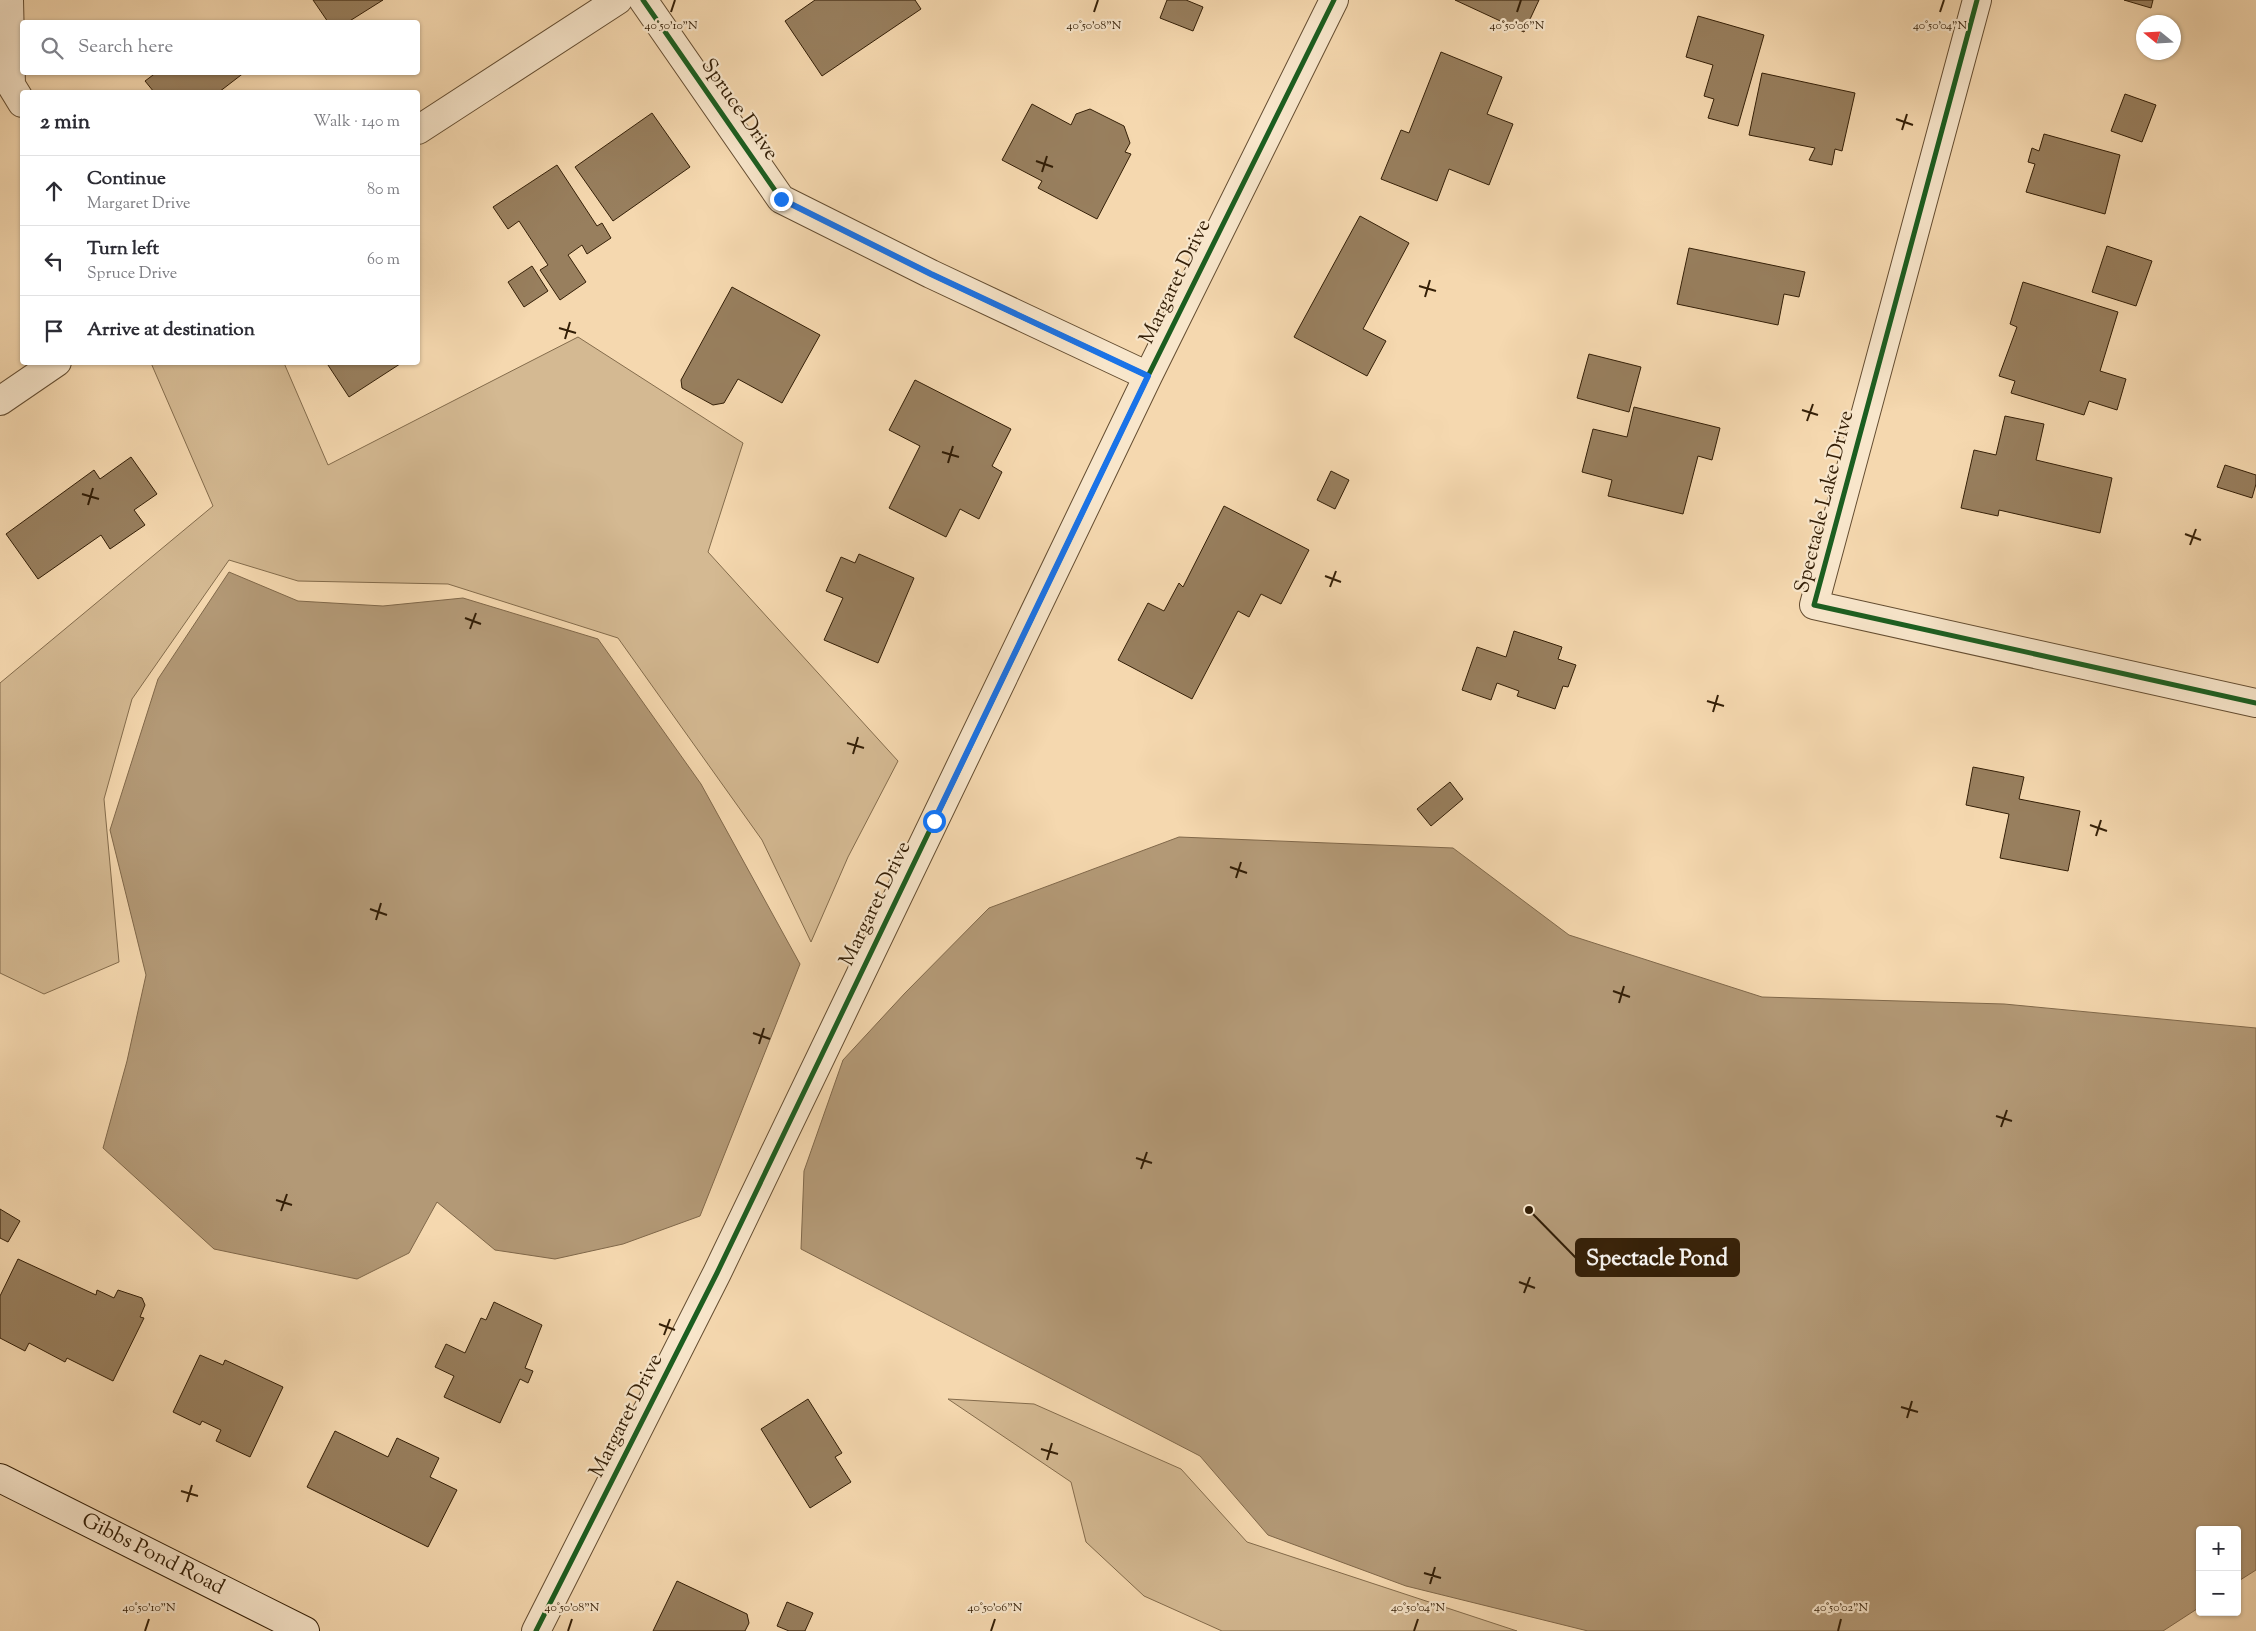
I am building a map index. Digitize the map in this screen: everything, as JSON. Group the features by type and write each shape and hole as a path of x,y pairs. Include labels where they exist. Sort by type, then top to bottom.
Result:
{"street":[{"path":"9,0 11,85 20,100"},
{"path":"420,129 618,0"},
{"name":"Spruce Drive","path":"643,0 781,199 931,274 1148,376"},
{"name":"Margaret Drive","path":"536,1631 717,1273 1148,376 1334,0"},
{"name":"Spectacle Lake Drive","path":"1978,0 1814,605 2256,703"},
{"path":"0,401 53,365"},
{"name":"Gibbs Pond Road","path":"0,1478 305,1631"}],"shaded area":[{"path":"578,337 743,443 708,552 898,761 848,857 811,942 762,840 618,638 448,584 298,581 229,560 132,699 104,799 119,962 44,994 0,973 0,683 213,506 152,365 285,365 328,465"},
{"path":"229,572 298,601 383,606 463,598 598,639 701,784 800,964 700,1216 623,1244 555,1259 495,1250 437,1202 409,1253 357,1279 214,1249 103,1148 127,1061 146,975 110,830 158,679"},
{"path":"1179,837 1453,848 1569,935 1762,997 2004,1004 2256,1028 2256,1570 2241,1579 2241,1526 2196,1526 2196,1610 2163,1631 1588,1631 1406,1586 1268,1535 1200,1456 801,1249 804,1171 843,1060 905,993 989,908"},
{"path":"948,1399 1034,1404 1181,1469 1247,1542 1517,1631 1222,1631 1144,1596 1086,1542 1071,1482"}],"building":[{"path":"313,0 383,0 351,20 327,20"},
{"path":"815,0 915,0 921,9 822,76 785,21"},
{"path":"1167,0 1186,0 1203,7 1193,31 1160,18"},
{"path":"1455,0 1539,0 1524,32"},
{"path":"2124,0 2153,0 2151,8"},
{"path":"1698,16 1764,35 1738,126 1708,118 1714,99 1704,96 1713,65 1686,57"},
{"path":"1441,52 1502,77 1487,114 1513,124 1489,185 1449,169 1437,201 1381,179 1401,130 1409,133"},
{"path":"1762,73 1855,93 1842,151 1835,149 1832,165 1809,160 1815,148 1749,135"},
{"path":"153,75 241,75 222,90 152,90 145,81"},
{"path":"2125,94 2156,105 2142,142 2111,131"},
{"path":"1032,104 1071,125 1076,114 1090,109 1124,126 1130,143 1125,152 1131,154 1097,219 1038,188 1042,181 1002,160"},
{"path":"652,113 690,167 613,221 575,167"},
{"path":"2044,134 2120,155 2105,214 2026,192 2035,164 2028,162 2032,148 2039,151"},
{"path":"557,165 597,226 602,223 611,238 587,254 582,245 568,255 586,282 560,300 540,270 548,265 519,221 508,229 493,207"},
{"path":"1360,216 1409,243 1363,329 1386,341 1367,376 1294,337"},
{"path":"2107,246 2152,261 2136,306 2092,292"},
{"path":"1689,248 1805,272 1799,297 1784,294 1778,325 1677,304"},
{"path":"532,266 548,291 524,307 508,282"},
{"path":"2023,282 2118,312 2100,371 2126,379 2117,410 2089,401 2084,415 2011,393 2015,381 1999,376 2017,327 2010,324"},
{"path":"732,287 820,335 782,403 738,379 724,403 713,405 682,388 681,380"},
{"path":"1589,354 1641,367 1629,412 1577,398"},
{"path":"328,365 398,365 349,397"},
{"path":"915,380 1011,429 992,466 1002,472 979,519 960,509 946,537 889,508 920,446 889,430"},
{"path":"1634,407 1720,428 1712,460 1698,456 1683,514 1608,496 1612,480 1582,472 1593,429 1627,437"},
{"path":"2005,416 2044,424 2036,460 2112,478 2100,533 1999,510 1998,516 1961,508 1974,450 1996,455"},
{"path":"131,457 157,494 134,510 145,525 110,549 101,535 38,579 6,534 94,470 100,479"},
{"path":"2225,465 2256,475 2256,484 2252,498 2217,487"},
{"path":"1331,471 1349,480 1335,509 1317,500"},
{"path":"1224,506 1309,550 1281,604 1261,594 1249,617 1238,611 1192,699 1118,660 1148,603 1164,611 1179,583 1183,587"},
{"path":"859,554 914,578 878,663 824,640 843,598 826,591 841,557 855,563"},
{"path":"1514,631 1562,647 1558,659 1576,665 1568,687 1563,686 1555,709 1517,696 1519,691 1497,683 1491,700 1462,690 1477,647 1506,657"},
{"path":"1973,767 2024,777 2019,799 2080,811 2068,871 2000,858 2009,814 1966,805"},
{"path":"1450,782 1463,799 1431,826 1417,809"},
{"path":"0,1209 20,1221 8,1242 0,1238"},
{"path":"18,1259 96,1295 97,1290 114,1298 118,1290 142,1298 145,1305 140,1317 144,1318 113,1381 67,1358 65,1362 29,1343 25,1351 0,1338 0,1296"},
{"path":"494,1302 542,1325 525,1368 533,1371 528,1383 520,1379 500,1423 444,1397 454,1376 435,1367 446,1344 465,1353 481,1318 486,1320"},
{"path":"200,1355 223,1365 225,1360 283,1387 250,1457 216,1441 221,1430 202,1421 200,1425 173,1412"},
{"path":"808,1399 842,1453 835,1457 851,1482 810,1508 761,1429"},
{"path":"335,1431 388,1457 397,1438 439,1458 430,1477 457,1490 428,1547 307,1487"},
{"path":"677,1581 747,1614 749,1623 745,1631 653,1631"},
{"path":"787,1602 813,1613 805,1631 789,1631 777,1626"}],"cycle path":[{"path":"643,0 781,199 931,274 1148,376"},
{"path":"536,1631 717,1273 1148,376 1334,0"},
{"path":"1977,0 1814,605 2256,703"}],"place":[{"name":"Spectacle Pond","path":"1529,1210"}],"route":[{"path":"781,199 931,274 1148,376 934,821"}]}
